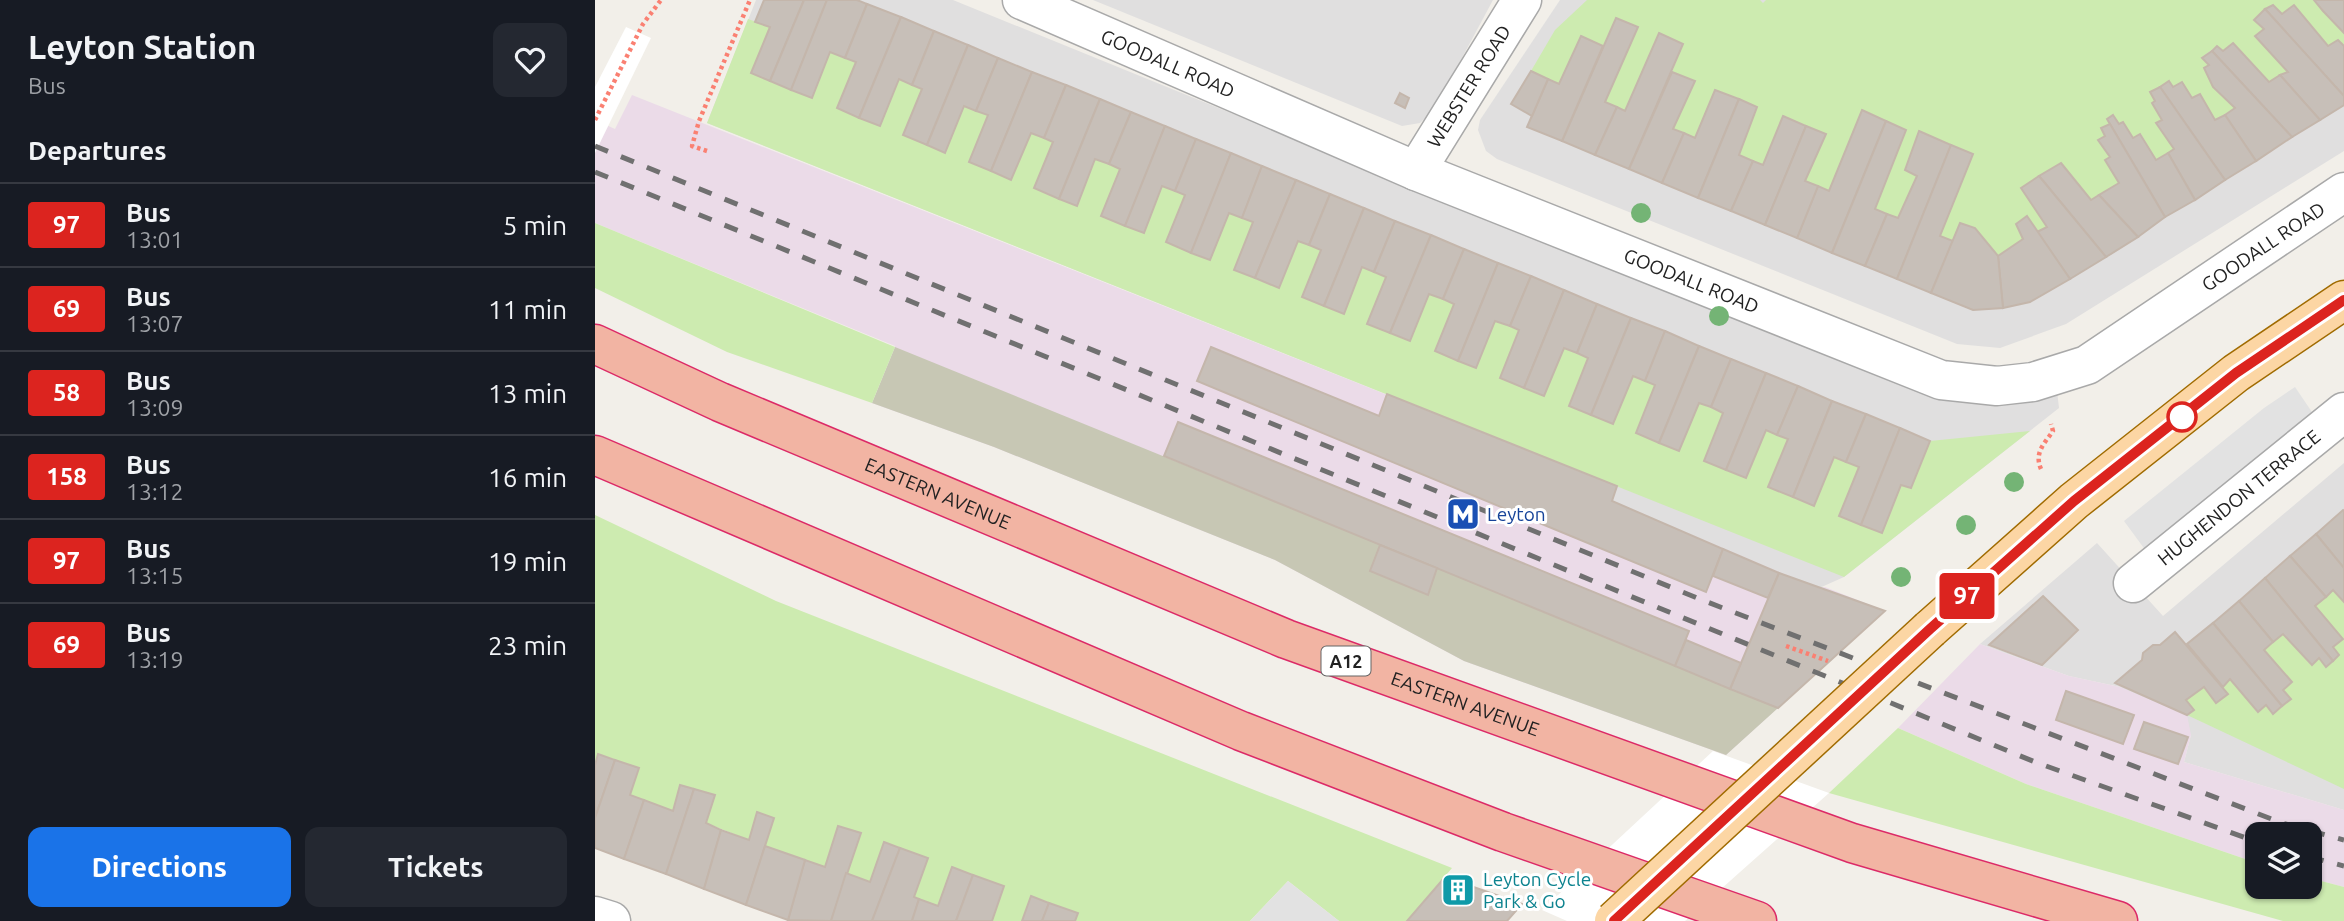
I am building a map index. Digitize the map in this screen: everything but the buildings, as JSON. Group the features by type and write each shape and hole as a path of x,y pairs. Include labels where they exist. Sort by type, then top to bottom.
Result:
{"highway":[{"name":"EASTERN AVENUE","path":"595,344 720,402 1286,639 1852,844 2118,921"},
{"path":"595,455 1241,732 1503,832 1757,921"}],"main road":[{"path":"1614,921 1930,629 2074,501 2236,373 2344,300"}],"street":[{"name":"GOODALL ROAD","path":"1023,0 1416,171 1941,380 1997,386 2033,382 2087,365 2344,192"},
{"name":"WEBSTER ROAD","path":"1416,171 1522,0"},
{"name":"HUGHENDON TERRACE","path":"2133,583 2344,412"},
{"path":"595,916 611,921"}],"path":[{"path":"595,120 639,33 661,0"},
{"path":"707,151 692,146 750,0"},
{"path":"2041,470 2037,460 2040,449 2053,431 2049,421"},
{"path":"1786,646 1830,662"}],"shaded area":[{"path":"756,0 953,0 1900,385 1950,401 2003,401 2057,391 2059,408 1844,577 1817,589 1612,501 1617,486 707,123"},
{"path":"1093,0 1493,0 1434,110 1420,123 1402,126"},
{"path":"1560,0 2344,0 2344,151 2066,324 2000,348 1957,344 1497,159 1486,151 1478,130 1480,120"},
{"path":"632,95 1617,486 1612,501 1817,588 1825,587 1885,611 1726,755 1464,661 1275,560 994,447 872,403 895,346 595,223 595,120 615,129"},
{"path":"895,347 1778,708 1726,755 1464,661 1275,560 994,447 872,403"},
{"path":"2295,387 2316,418 2146,551 2124,521 2264,408"},
{"path":"2344,463 2344,810 2184,762 2191,735 2120,687 2069,676 1980,644 2097,543 2163,616"},
{"path":"1980,644 2069,676 2120,687 2187,715 2191,735 2184,762 2344,810 2344,887 2322,881 2322,822 2245,822 2245,859 2026,784 1898,728"},
{"path":"1288,881 1339,921 1250,921"}],"green space":[{"path":"1587,0 1760,0 1763,3 1766,0 2314,0 2344,33 2344,46 2338,40 2328,46 2294,5 2282,14 2273,5 2254,20 2264,29 2255,36 2288,72 2269,82 2233,43 2223,51 2217,46 2202,57 2209,65 2204,68 2213,87 2235,108 2215,120 2200,95 2192,98 2182,83 2173,87 2169,81 2151,92 2155,101 2152,104 2162,120 2156,124 2174,149 2156,160 2141,134 2133,138 2123,122 2119,124 2107,119 2110,124 2101,128 2105,136 2099,140 2110,157 2106,160 2119,183 2091,200 2060,163 2021,188 2047,227 2037,232 2027,216 2023,239 1998,256 1975,228 1960,223 1953,241 1940,236 1973,155 1920,132 1905,170 1917,176 1898,218 1875,209 1906,130 1862,110 1829,191 1805,181 1826,134 1783,116 1763,165 1739,155 1757,107 1715,90 1695,138 1673,129 1695,82 1672,72 1683,44 1659,33 1625,111 1605,102 1637,27 1616,18 1603,46 1581,36 1559,84 1531,71 1555,30"},
{"path":"748,19 770,27 751,73 811,98 830,52 856,62 837,108 879,126 899,79 922,89 903,135 945,152 964,106 988,115 969,162 1011,179 1031,133 1053,142 1035,188 1077,205 1095,159 1120,169 1102,215 1144,232 1162,186 1253,222 1235,270 1279,288 1298,241 1321,250 1302,297 1343,314 1362,267 1386,277 1367,323 1410,341 1429,294 1454,304 1435,351 1476,368 1495,321 1519,330 1500,378 1544,396 1564,348 1588,358 1569,406 1613,424 1633,376 1655,385 1636,433 1679,451 1699,403 1723,413 1704,461 1746,478 1766,430 1788,439 1769,487 1814,506 1834,457 1859,467 1839,516 1882,533 1901,485 1911,488 1930,441 2030,431 1844,577 707,123"},
{"path":"595,223 895,347 872,403 727,352 595,288"},
{"path":"595,515 776,601 1452,868 1407,921 1339,921 1288,881 1250,921 1075,921 1078,913 1031,896 1022,921 992,921 1003,886 952,868 938,906 914,897 927,858 870,882 846,873 860,833 838,826 825,867 765,846 774,818 757,813 749,840 706,823 715,795 680,785 673,811 630,795 639,768 599,754 595,765"},
{"path":"2333,590 2344,602 2344,789 2187,715 2194,710 2186,700 2204,687 2228,694 2223,687 2230,679 2257,712 2266,705 2273,714 2290,699 2283,690 2292,682 2264,650 2283,634 2311,665 2319,658 2327,666 2339,655 2333,647 2342,638 2315,606"},
{"path":"1898,728 2026,784 2245,859 2245,899 2322,899 2322,881 2344,887 2344,921 2283,921 1829,793"}],"pier":[{"path":"626,27 651,38 595,153 595,87"},
{"path":"1713,751 1829,793 1685,921 1567,921 1542,910"}],"railway":[{"path":"595,146 1702,600 2282,823 2344,840"},
{"path":"595,172 2035,762 2245,838"},
{"path":"2322,860 2344,866"}],"bus line":[{"name":"97","path":"1614,921 1795,757 1930,629 2074,501 2236,373 2344,300"}],"place":[{"name":"Leyton","path":"1463,514"},
{"name":"Leyton Cycle Park & Go","path":"1458,890"}]}
